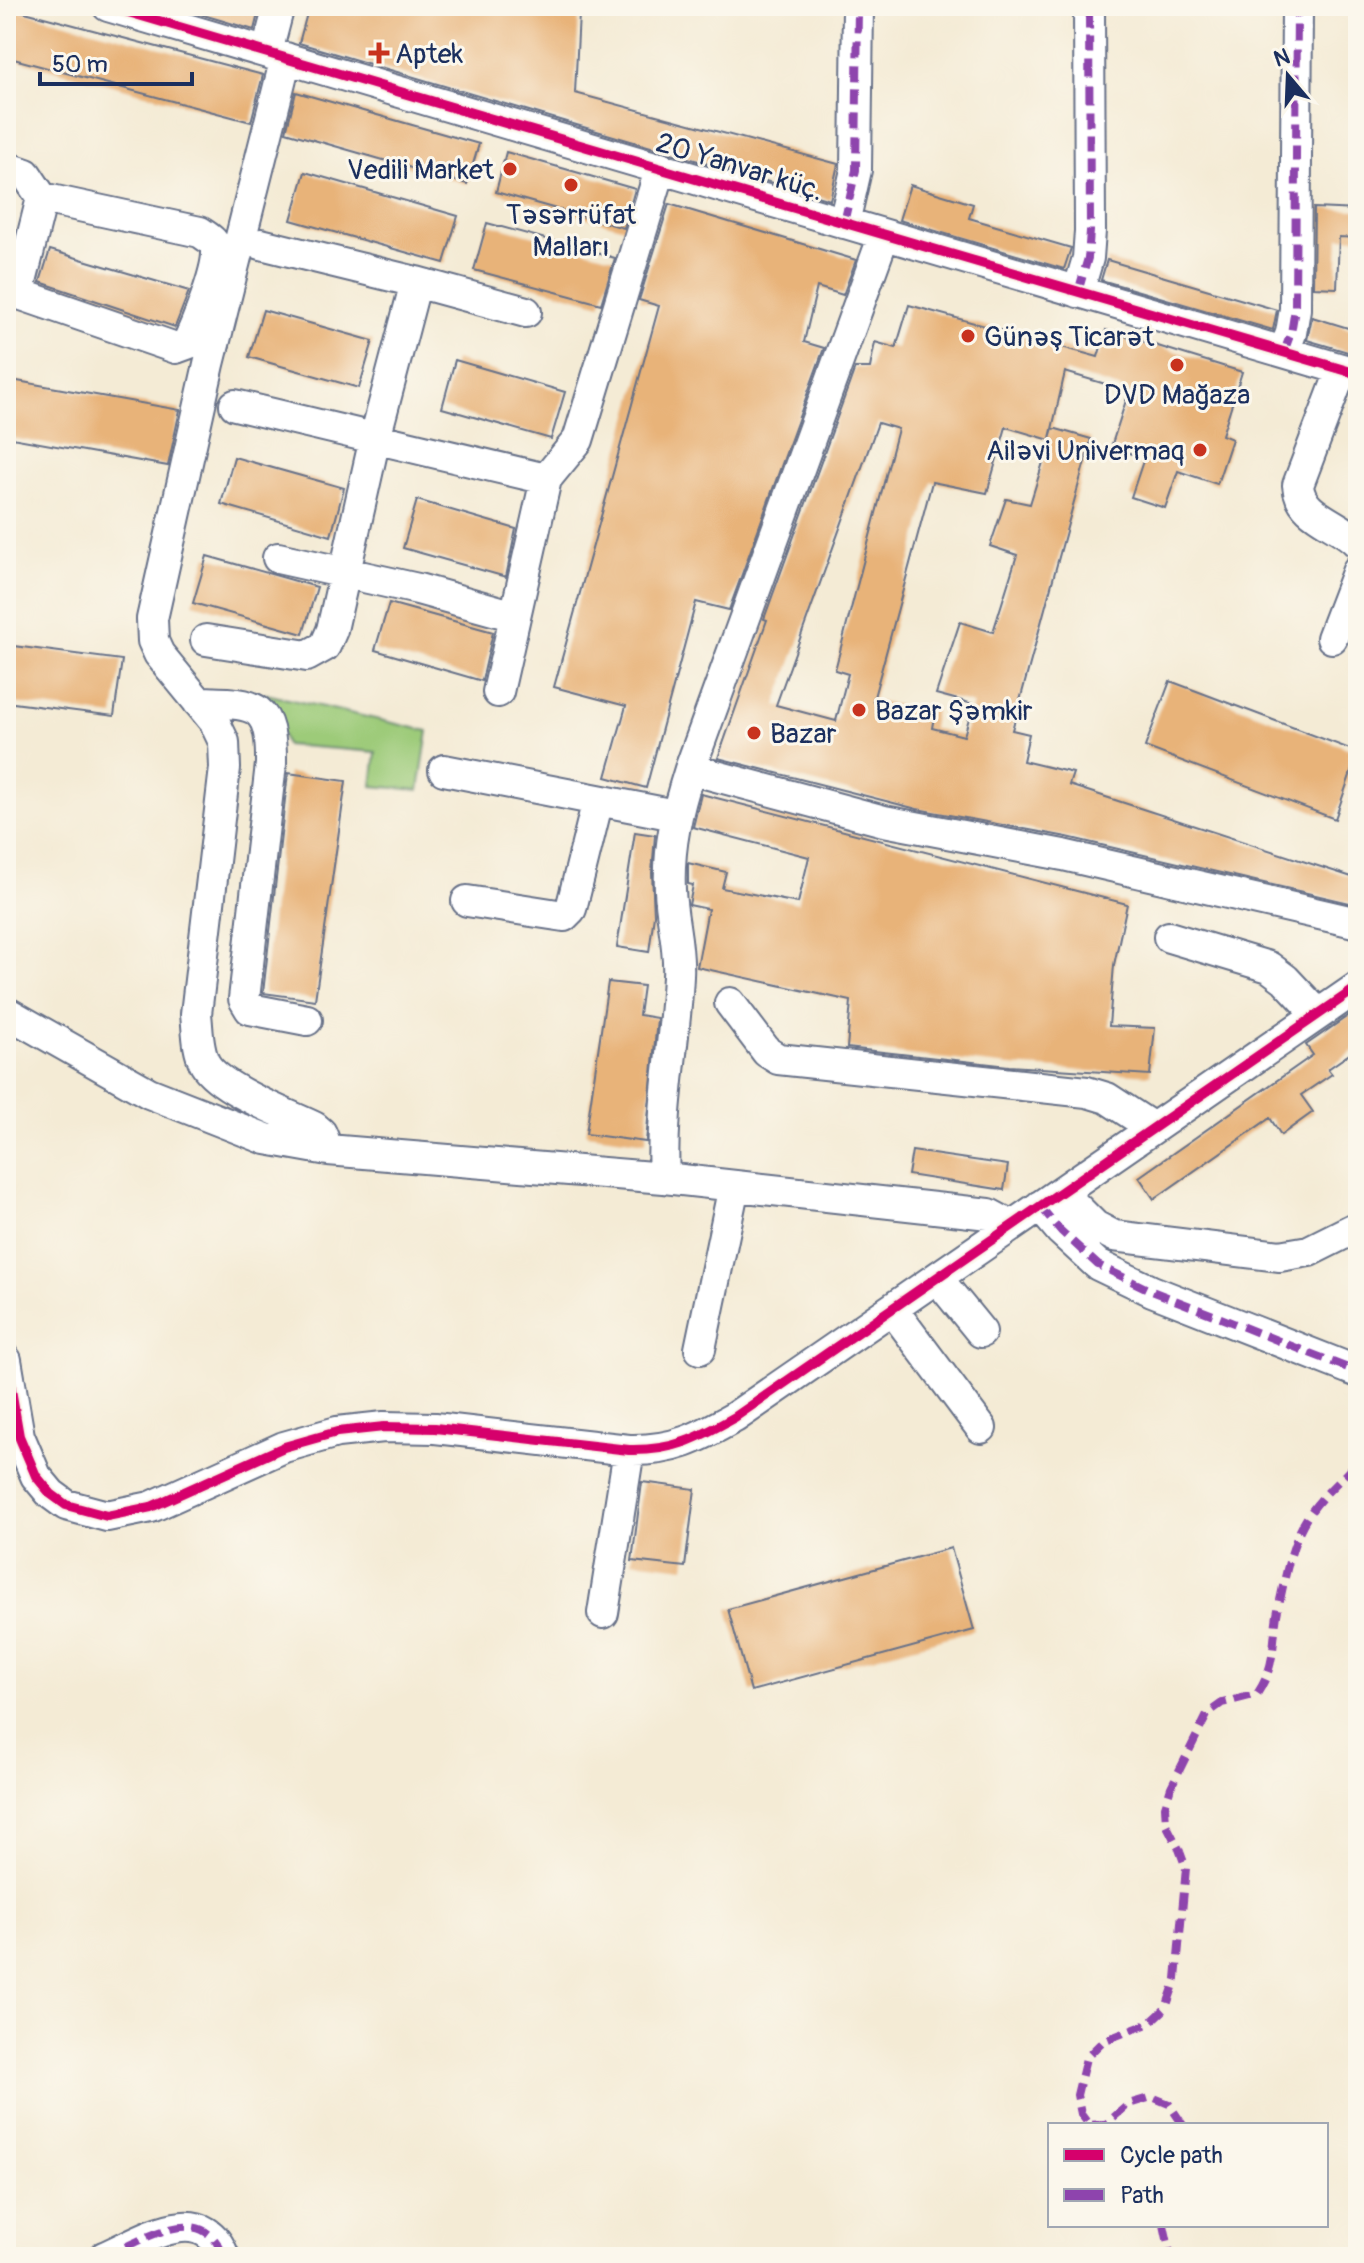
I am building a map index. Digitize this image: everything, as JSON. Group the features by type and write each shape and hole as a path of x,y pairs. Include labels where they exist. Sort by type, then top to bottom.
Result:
{"street":[{"name":"20 Yanvar küç.","path":"108,6 163,14 276,55 1350,372"},
{"path":"279,6 276,55 152,619 153,641 159,654 214,721 224,742 225,768 196,1014 199,1044 206,1065 226,1084 314,1127 321,1133 328,1150"},
{"path":"844,223 856,170 858,6"},
{"path":"1078,292 1088,258 1090,231 1089,6"},
{"path":"1284,352 1295,309 1297,6"},
{"path":"6,167 26,174 42,198 200,232 212,240 217,249 214,264 199,321 187,344 176,348 22,295 20,286 42,198"},
{"path":"498,692 546,479 578,440 661,167"},
{"path":"664,1178 663,1115 679,945 670,893 675,815 884,235"},
{"path":"261,244 526,312"},
{"path":"206,640 307,656 325,646 332,630 375,438 416,282"},
{"path":"1350,372 1298,485 1299,497 1309,509 1358,543"},
{"path":"235,405 546,479"},
{"path":"278,558 418,589 515,616"},
{"path":"1332,638 1358,570"},
{"path":"198,702 245,704 259,710 266,723 271,739 271,764 244,999 250,1009 307,1020"},
{"path":"690,769 884,821 1063,855 1358,923"},
{"path":"444,770 675,815"},
{"path":"467,901 564,916 571,909 598,800"},
{"path":"1169,937 1269,967 1285,979 1318,1014"},
{"path":"6,1360 19,1436 36,1476 51,1494 66,1505 107,1516 151,1507 284,1447 337,1432 384,1427 435,1428 629,1450 653,1451 682,1445 735,1417 1358,987"},
{"path":"730,1003 767,1052 778,1059 1087,1092 1107,1098 1153,1128"},
{"path":"6,1012 149,1093 266,1139 328,1150 664,1178 989,1214 1002,1221"},
{"path":"700,1349 734,1186"},
{"path":"1051,1199 1114,1236 1280,1256 1309,1251 1353,1229"},
{"path":"1051,1199 1061,1231 1098,1265 1152,1291 1358,1372"},
{"path":"937,1278 981,1332"},
{"path":"892,1309 981,1428"},
{"path":"603,1613 629,1450"},
{"path":"104,2257 173,2227 193,2225 210,2233 224,2257"}],"green space":[{"path":"266,694 428,731 419,790 372,786 376,752 286,745"}],"building":[{"path":"173,6 260,6 254,30"},
{"path":"309,6 415,6 579,13 575,93 838,164 830,200 299,43"},
{"path":"6,7 263,75 251,122 6,57"},
{"path":"296,92 479,144 467,184 286,132"},
{"path":"506,152 635,189 624,228 496,192"},
{"path":"305,172 458,216 444,263 291,220"},
{"path":"910,185 973,204 969,218 1071,248 1064,269 899,220"},
{"path":"669,204 856,260 843,295 817,287 804,342 824,348 729,610 696,602 646,788 606,777 626,706 554,687 659,306 639,300"},
{"path":"1314,208 1358,210 1358,238 1339,237 1337,288 1313,287"},
{"path":"487,223 615,258 601,304 474,270"},
{"path":"50,250 189,291 175,327 40,282"},
{"path":"1107,260 1277,310 1273,330 1101,280"},
{"path":"909,305 1098,357 1106,330 1242,372 1222,435 1232,439 1217,484 1178,471 1165,508 1131,497 1144,458 1111,447 1129,391 1065,372 1050,438 1053,428 1091,439 1012,730 1029,734 1023,761 1073,773 1069,785 1358,879 1354,904 1067,837 917,809 718,758 767,620 764,619 855,368 870,368 875,342 896,348","holes":["878,423 898,429 835,670 848,674 836,721 776,705","1006,427 1050,440 1030,504 1006,499 990,546 1017,555 993,632 960,622 936,694 973,704 964,736 932,728 935,711 873,701 932,482 987,493"]},
{"path":"263,310 373,341 359,388 249,357"},
{"path":"1312,317 1358,331 1358,355 1307,340"},
{"path":"455,360 565,392 551,439 442,408"},
{"path":"6,379 180,410 168,466 6,437"},
{"path":"234,457 344,488 331,536 221,504"},
{"path":"417,500 516,529 506,577 403,548"},
{"path":"207,556 317,587 303,634 193,603"},
{"path":"389,603 493,632 482,681 375,650"},
{"path":"6,645 122,660 114,716 6,702"},
{"path":"1170,681 1358,752 1335,819 1145,747"},
{"path":"288,773 346,781 315,1000 263,993"},
{"path":"701,794 1127,904 1114,965 1109,1026 1155,1028 1150,1075 1009,1066 847,1048 851,1001 697,967 708,909 689,905 693,885 688,884 688,863 726,872 722,888 798,903 809,857 693,827"},
{"path":"635,832 655,835 652,873 654,915 649,952 617,947"},
{"path":"608,982 643,986 639,1015 657,1018 646,1142 586,1134"},
{"path":"1358,1009 1358,1048 1328,1069 1332,1074 1301,1095 1313,1112 1281,1135 1270,1118 1154,1199 1139,1177 1313,1055 1306,1045"},
{"path":"912,1151 1008,1165 1004,1190 908,1175"},
{"path":"642,1482 695,1489 685,1567 632,1561"},
{"path":"951,1548 974,1630 751,1691 728,1609"}],"marked path":[{"path":"844,223 856,170 858,6"},
{"path":"1078,292 1088,258 1090,231 1089,6"},
{"path":"1284,352 1295,309 1297,6"},
{"path":"1040,1206 1061,1231 1098,1265 1152,1291 1358,1372"},
{"path":"1088,2123 1081,2114 1077,2095 1086,2058 1103,2041 1150,2023 1166,2008 1176,1979 1186,1868 1166,1824 1165,1806 1171,1787 1208,1713 1222,1703 1257,1694 1264,1683 1271,1661 1284,1583 1302,1526 1326,1494 1358,1461"},
{"path":"1107,2123 1129,2104 1152,2097 1169,2104 1182,2123"},
{"path":"104,2257 153,2234 187,2227 202,2230 214,2239 224,2257"},
{"path":"1164,2227 1171,2257"}],"cycle path":[{"path":"108,6 1358,374"},
{"path":"6,1360 19,1436 36,1476 51,1494 66,1505 107,1516 151,1507 284,1447 337,1432 384,1427 435,1428 629,1450 673,1446 735,1417 1358,987"}],"place":[{"name":"Aptek","path":"379,53"},
{"name":"Vedili Market","path":"510,169"},
{"name":"Təsərrüfat Malları","path":"571,185"},
{"name":"Günəş Ticarət","path":"968,336"},
{"name":"DVD Mağaza","path":"1177,365"},
{"name":"Ailəvi Univermaq","path":"1200,450"},
{"name":"Bazar Şəmkir","path":"859,710"},
{"name":"Bazar","path":"754,733"}]}
